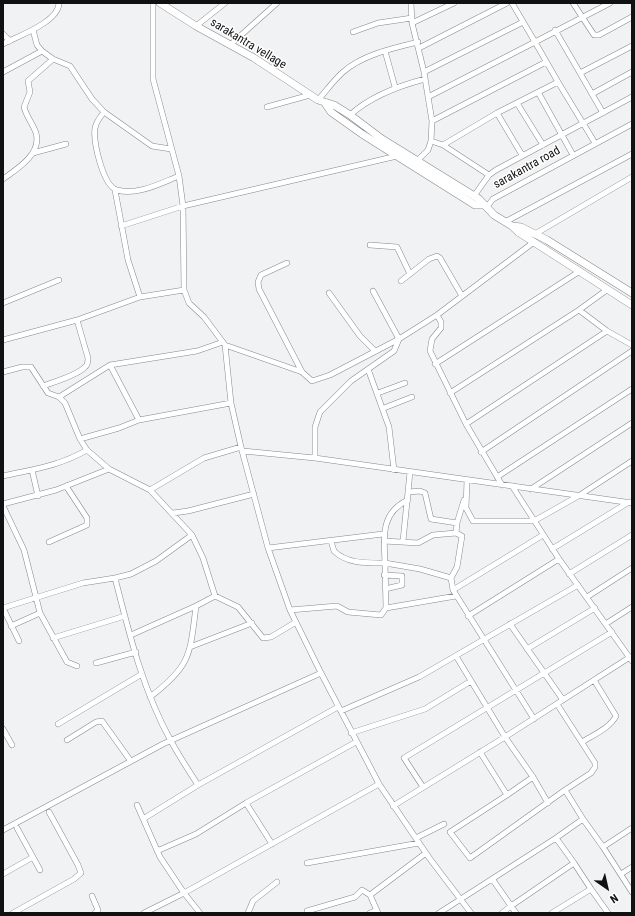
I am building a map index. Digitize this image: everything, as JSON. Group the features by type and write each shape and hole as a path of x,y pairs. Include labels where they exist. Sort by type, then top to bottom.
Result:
{"street":[{"path":"3,44 33,30 54,16 58,10 59,3"},
{"path":"152,3 153,79 179,176 183,206 184,290 189,303 204,317 224,344 231,403 268,548 290,610 320,673 379,784 426,853 471,913"},
{"name":"sarakantra vellage","path":"160,3 196,26 254,58 310,95 322,102 334,105 350,115 382,139 479,199 484,206"},
{"path":"196,26 225,3"},
{"path":"230,45 277,3"},
{"path":"411,3 412,20 424,72 432,121 431,141 428,150 418,160"},
{"path":"353,32 378,23 412,20 454,3"},
{"path":"419,48 507,3"},
{"path":"512,3 595,143"},
{"path":"573,3 592,33 597,36 632,17"},
{"path":"428,97 535,42 581,16 610,3"},
{"path":"424,72 522,22"},
{"path":"33,30 37,45 42,51 53,59 70,66 92,99 104,112 152,146 172,148"},
{"path":"555,30 603,113"},
{"path":"3,34 10,41"},
{"path":"322,102 342,73 349,67 385,51 418,42"},
{"path":"580,73 632,46"},
{"path":"3,72 42,51"},
{"path":"385,51 395,87"},
{"path":"33,153 37,142 36,134 24,107 30,92 28,81 53,59"},
{"path":"432,121 546,62"},
{"path":"592,94 632,72"},
{"path":"350,115 374,98 395,87 425,79"},
{"path":"443,146 497,113 558,82"},
{"path":"538,92 562,136 632,97"},
{"path":"267,107 310,95"},
{"name":"sarakantra vellage","path":"322,102 330,112 467,201 475,205 484,206"},
{"path":"518,103 543,145"},
{"path":"104,112 95,127 97,151 106,180 115,190 128,260 140,297"},
{"path":"497,113 522,155"},
{"path":"573,155 632,124"},
{"name":"sarakantra road","path":"474,196 489,175 522,155 562,136 573,155 493,199 484,206"},
{"name":"sarakantra road","path":"431,141 443,146 489,175"},
{"path":"3,179 33,153 66,144"},
{"path":"505,222 632,154"},
{"path":"121,226 183,206 397,156"},
{"path":"115,190 140,190 179,176"},
{"path":"287,263 265,272 261,275 258,282 262,295 302,372 312,381 320,379 399,339 437,315 534,238 632,178"},
{"path":"484,206 512,226 521,227 580,271 632,305"},
{"path":"534,238 595,269 632,293"},
{"path":"370,245 397,247 410,274"},
{"path":"401,281 429,259 437,256 440,258 462,296"},
{"path":"435,364 580,271"},
{"path":"3,303 59,280"},
{"path":"450,393 579,310 608,289"},
{"path":"3,340 77,320 140,297 184,290"},
{"path":"373,292 399,339"},
{"path":"329,293 352,326 375,351"},
{"path":"579,310 607,331 632,345"},
{"path":"437,315 441,322 441,328 432,339 430,346 435,364 481,452 502,485"},
{"path":"44,386 85,368 88,363 88,358 77,320"},
{"path":"466,424 607,331"},
{"path":"315,458 315,427 320,412 351,381 394,351 399,339"},
{"path":"59,397 110,365 197,351 224,344 302,372"},
{"path":"481,452 632,351"},
{"path":"110,365 139,420"},
{"path":"3,372 22,367 31,367 50,395 59,397 69,411 80,440 87,450 109,469 150,490 173,513 192,535 203,558 215,596"},
{"path":"368,369 384,408 392,444 394,470"},
{"path":"378,393 405,383"},
{"path":"497,477 632,389"},
{"path":"384,408 412,398"},
{"path":"80,440 139,420 231,403"},
{"path":"531,489 632,423"},
{"path":"150,490 204,458 242,449 631,502"},
{"path":"3,476 47,468 67,461 87,450"},
{"path":"467,480 465,498 466,508 473,521 534,521 580,495 632,461"},
{"path":"77,666 67,662 40,613 35,598 30,568 24,550 3,505 38,496 109,469"},
{"path":"32,470 38,496"},
{"path":"403,541 410,472"},
{"path":"49,542 87,525 87,518 66,486"},
{"path":"393,806 594,680 631,659 559,560 512,486"},
{"path":"409,492 420,491 425,493 431,518 457,522"},
{"path":"173,513 188,511 254,494"},
{"path":"456,533 457,522 465,498"},
{"path":"290,610 337,606 348,612 381,615 386,608 383,534 389,518 399,505 408,500"},
{"path":"552,549 631,502"},
{"path":"384,541 418,543 433,535 456,533 462,536 457,567 451,578 453,590 515,691 534,719"},
{"path":"268,548 383,534"},
{"path":"19,640 3,608 83,583 115,578 143,569 192,535"},
{"path":"453,590 544,535"},
{"path":"570,574 632,535"},
{"path":"331,541 334,550 345,558 365,564 385,564 420,569 451,578"},
{"path":"468,616 559,560"},
{"path":"587,597 632,568"},
{"path":"384,575 402,576 402,585 385,589"},
{"path":"115,578 150,697 170,740 198,785"},
{"path":"143,819 198,785 339,709 419,677 578,585"},
{"path":"131,635 215,596 233,603 252,623 263,638 271,636 296,622"},
{"path":"386,608 456,596"},
{"path":"150,697 178,674 188,656 196,606"},
{"path":"607,624 632,607"},
{"path":"527,649 595,608"},
{"path":"11,626 40,613"},
{"path":"53,638 125,616"},
{"path":"190,647 252,623"},
{"path":"510,624 563,700"},
{"path":"423,787 404,758 612,632"},
{"path":"96,663 136,652"},
{"path":"456,656 505,737 533,777 548,803"},
{"path":"3,830 130,760 170,740 320,673"},
{"path":"58,724 142,674"},
{"path":"582,742 606,727 614,720 616,716 594,680"},
{"path":"351,733 425,709 471,681"},
{"path":"533,777 450,832 470,858 595,770 595,763 557,704"},
{"path":"67,740 96,722 102,721 130,760"},
{"path":"4,731 12,745"},
{"path":"157,851 196,834 246,803 356,742"},
{"path":"480,752 508,795"},
{"path":"144,913 184,893 379,784"},
{"path":"565,790 583,820 603,847 632,892"},
{"path":"246,803 272,844"},
{"path":"137,805 157,851 184,893 200,913"},
{"path":"13,913 74,879 81,873 49,812"},
{"path":"439,913 493,880 583,820"},
{"path":"307,863 418,841 444,824"},
{"path":"17,828 40,870"},
{"path":"603,847 632,828"},
{"path":"556,838 608,913"},
{"path":"370,895 426,853"},
{"path":"3,874 33,857"},
{"path":"502,913 574,863"},
{"path":"621,874 632,867"},
{"path":"493,880 516,913"},
{"path":"248,913 253,901 277,882"},
{"path":"552,913 591,888"},
{"path":"307,911 355,897 362,890 370,895 378,911 370,913"},
{"path":"92,896 98,907 98,910 95,913"}]}
